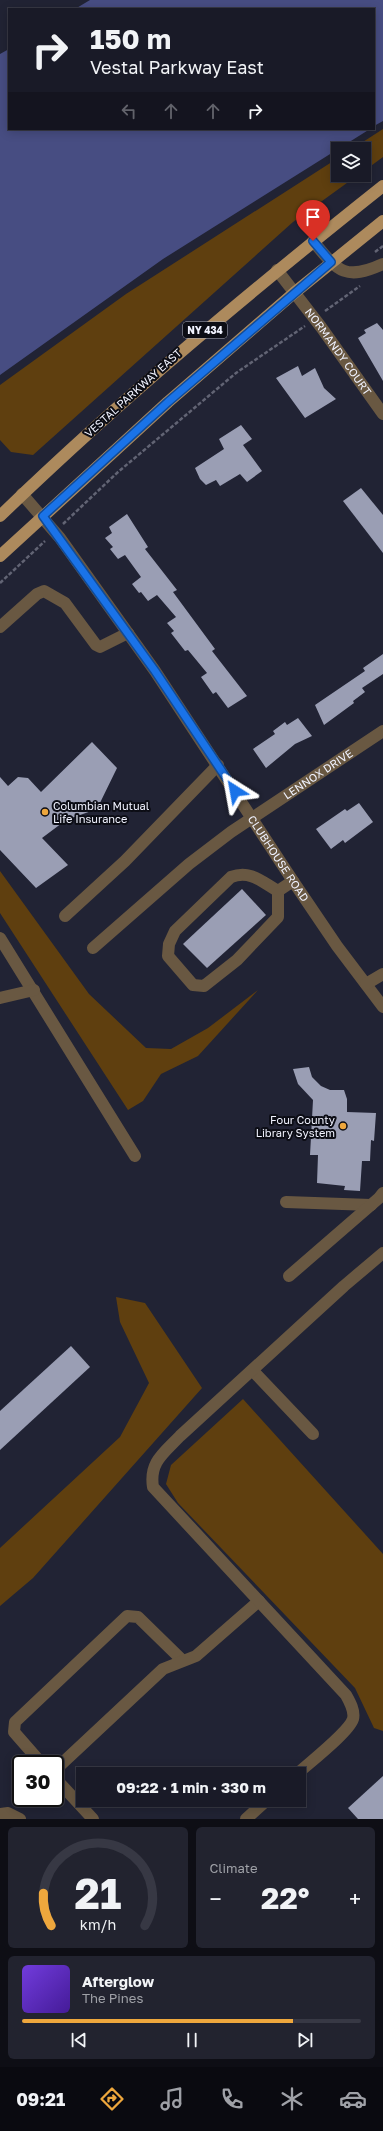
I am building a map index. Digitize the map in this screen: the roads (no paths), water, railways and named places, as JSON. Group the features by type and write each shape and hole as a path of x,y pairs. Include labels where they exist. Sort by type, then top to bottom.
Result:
{"main road":[{"name":"VESTAL PARKWAY EAST","path":"0,516 135,390 277,270 383,186"},
{"name":"NY 434","path":"0,556 168,402 294,293 383,221"}],"street":[{"path":"313,241 336,268 349,273 380,265"},
{"name":"NORMANDY COURT","path":"277,270 383,414"},
{"name":"CLUBHOUSE ROAD","path":"22,494 43,516 128,633 218,765 293,881 383,1007"},
{"path":"0,627 37,594 44,591 65,603 96,645 100,647 106,645 128,633"},
{"name":"LENNOX DRIVE","path":"92,948 189,864 252,817 383,732"},
{"path":"64,916 125,861 218,765"},
{"path":"242,873 260,880 278,892 278,917 237,960 204,986 193,985 168,956 169,944 175,930 231,877 242,873"},
{"path":"278,892 293,881"},
{"path":"0,938 4,953 34,990 135,1156"},
{"path":"366,984 383,974"},
{"path":"0,998 34,990"},
{"path":"289,1276 371,1205 383,1192"},
{"path":"286,1202 371,1205"},
{"path":"305,1767 345,1731 353,1719 352,1706 346,1695 153,1487 152,1476 155,1463 180,1436 254,1371 344,1286 383,1253"},
{"path":"254,1371 313,1434"},
{"path":"64,1762 163,1669 182,1660 196,1656 259,1601"},
{"path":"34,1755 14,1732 15,1722 127,1616 138,1617 182,1660"},
{"path":"64,1788 93,1819"},
{"path":"246,1819 259,1807"},
{"path":"0,1814 8,1813 20,1819"}],"water":[{"path":"90,0 383,0 383,121 375,125 375,8 77,8"},
{"path":"8,50 8,130 368,130 349,142 331,142 331,153 163,259 0,375 0,54"}],"place":[{"name":"Columbian Mutual Life Insurance","path":"45,812"},
{"name":"Four County Library System","path":"343,1126"}]}
